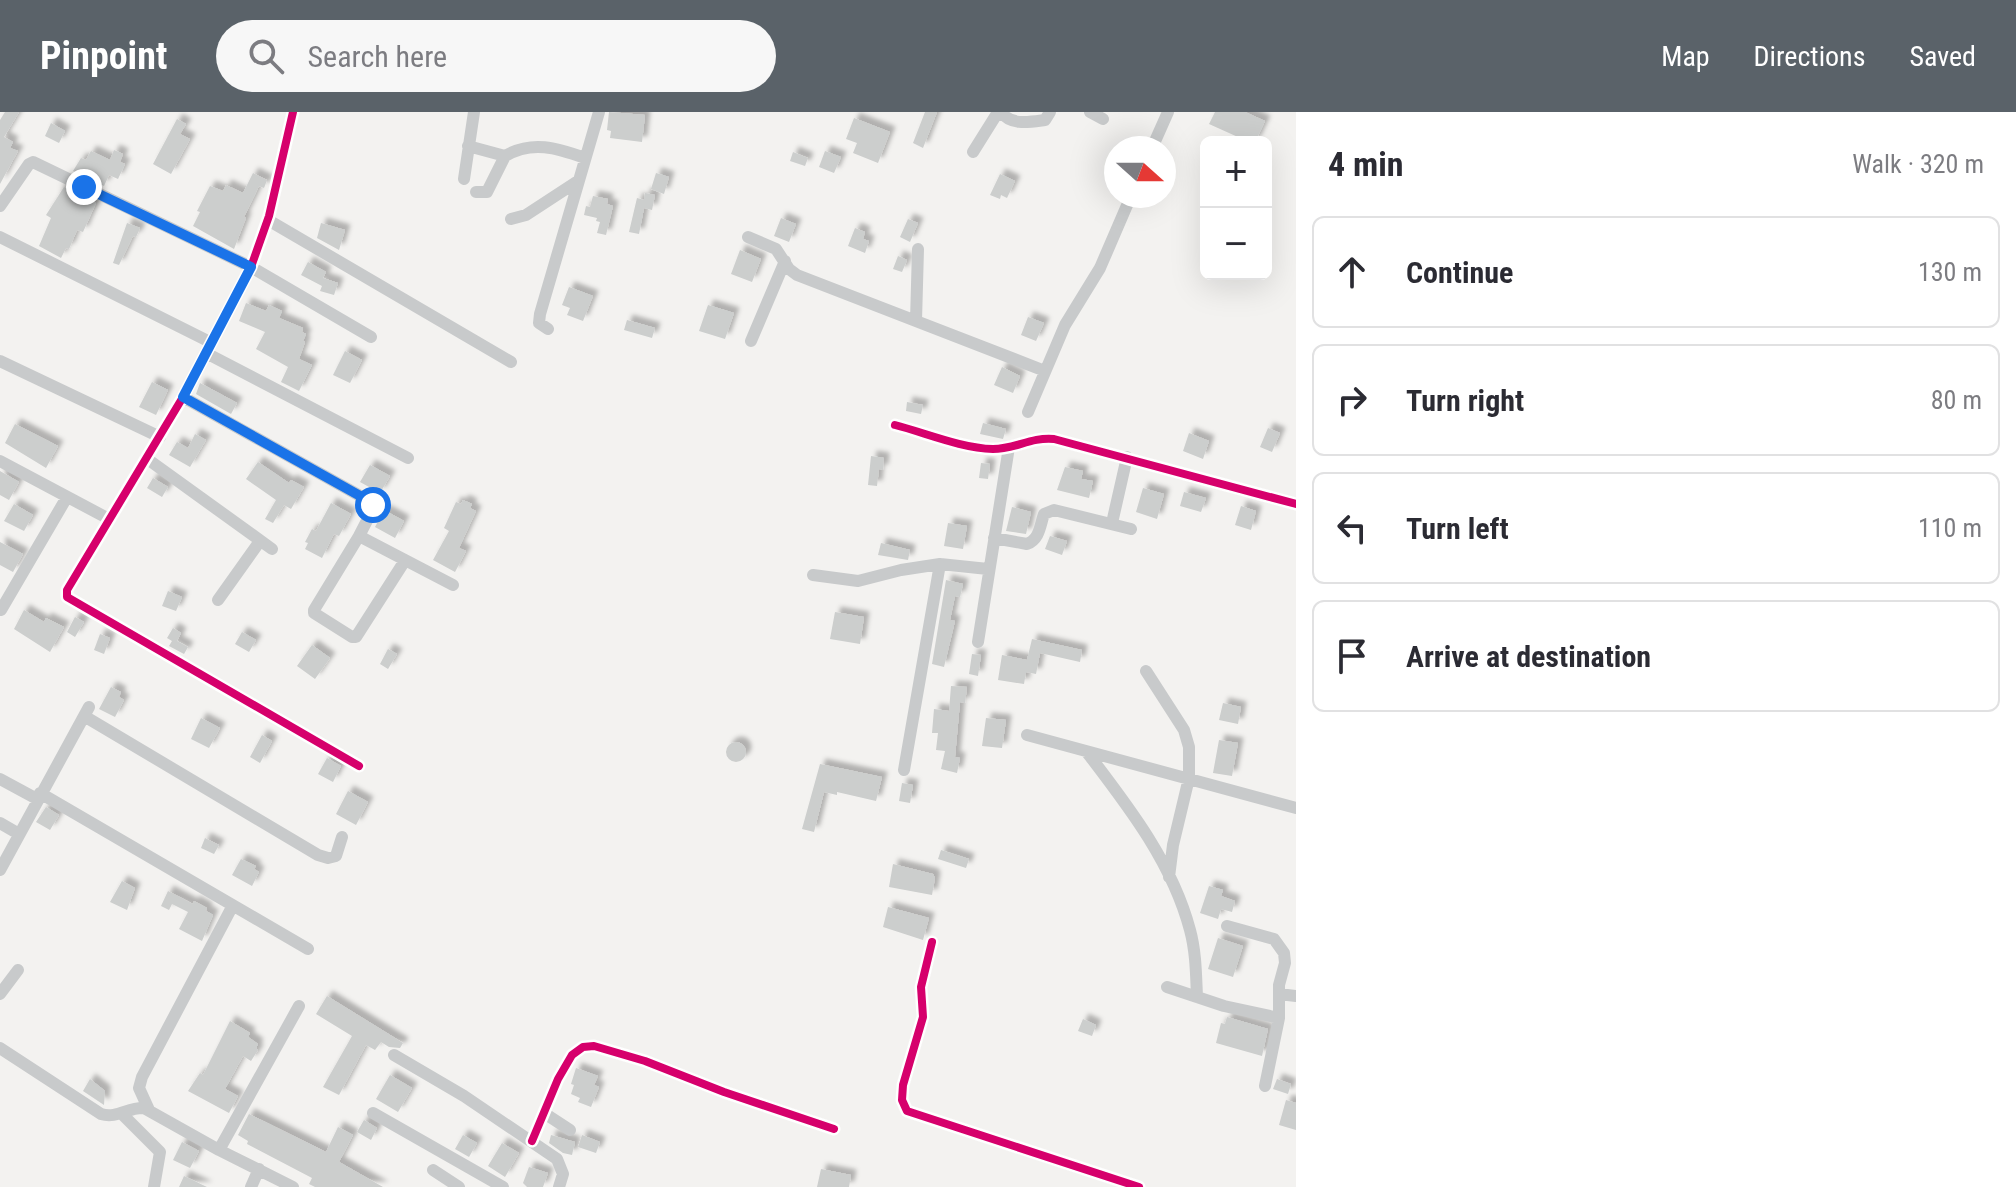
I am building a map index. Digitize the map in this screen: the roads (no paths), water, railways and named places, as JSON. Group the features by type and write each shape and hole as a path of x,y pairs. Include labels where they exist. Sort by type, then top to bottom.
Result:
{"street":[{"path":"293,112 268,220 251,267 183,397 67,590 67,597 359,766"},
{"path":"464,179 474,112"},
{"path":"548,329 539,323 540,314 599,112"},
{"path":"973,152 999,112 1018,122 1045,120 1050,112"},
{"path":"1090,112 1103,119"},
{"path":"1157,136 1168,112"},
{"path":"468,146 505,156 523,148 547,146 585,158"},
{"path":"476,192 487,192 505,156"},
{"path":"0,206 33,162 251,267 371,337"},
{"path":"511,219 526,215 578,181"},
{"path":"1028,412 1065,325 1100,268 1126,208"},
{"path":"268,220 511,362"},
{"path":"0,237 408,458"},
{"path":"748,237 776,249 797,275 1045,371"},
{"path":"916,321 918,249"},
{"path":"751,341 785,261"},
{"path":"0,361 160,437"},
{"path":"183,397 371,502 373,509 359,536 314,610 356,637 404,562"},
{"path":"895,425 981,448 1009,447 1041,438 1127,457 1296,504"},
{"path":"978,642 1009,447"},
{"path":"1112,523 1127,457"},
{"path":"146,458 272,549"},
{"path":"0,461 109,519"},
{"path":"1,610 67,497"},
{"path":"994,538 1027,544 1036,538 1044,514 1054,510 1131,529"},
{"path":"359,536 453,585"},
{"path":"218,600 260,541"},
{"path":"813,575 858,581 940,564 988,569"},
{"path":"904,770 940,564"},
{"path":"1146,671 1184,730 1189,747 1189,778 1173,845 1169,877"},
{"path":"0,870 87,712 318,855 328,858 336,856 342,837"},
{"path":"1027,735 1296,808"},
{"path":"1086,751 1135,814 1169,877 1190,931 1197,997"},
{"path":"0,779 39,796 308,949"},
{"path":"0,823 19,834"},
{"path":"149,1110 139,1088 142,1077 232,907"},
{"path":"1227,926 1274,939 1282,947 1285,963 1279,994 1279,1018 1265,1086"},
{"path":"932,942 921,987 923,1017 903,1085 902,1100 907,1111 1139,1187"},
{"path":"1285,963 1296,954"},
{"path":"0,994 18,970"},
{"path":"1167,987 1279,1018"},
{"path":"1279,994 1296,996"},
{"path":"219,1150 299,1006"},
{"path":"532,1141 572,1055 583,1047 594,1046 645,1061 724,1092 834,1129"},
{"path":"0,1048 101,1114 109,1116 136,1108 149,1110 293,1187"},
{"path":"394,1055 464,1096 561,1164 563,1174 559,1187"},
{"path":"121,1113 160,1152 154,1187"},
{"path":"373,1113 503,1187"},
{"path":"544,1113 570,1130"},
{"path":"251,1187 259,1169"},
{"path":"433,1170 459,1187"},
{"path":"475,1171 485,1187"}]}
